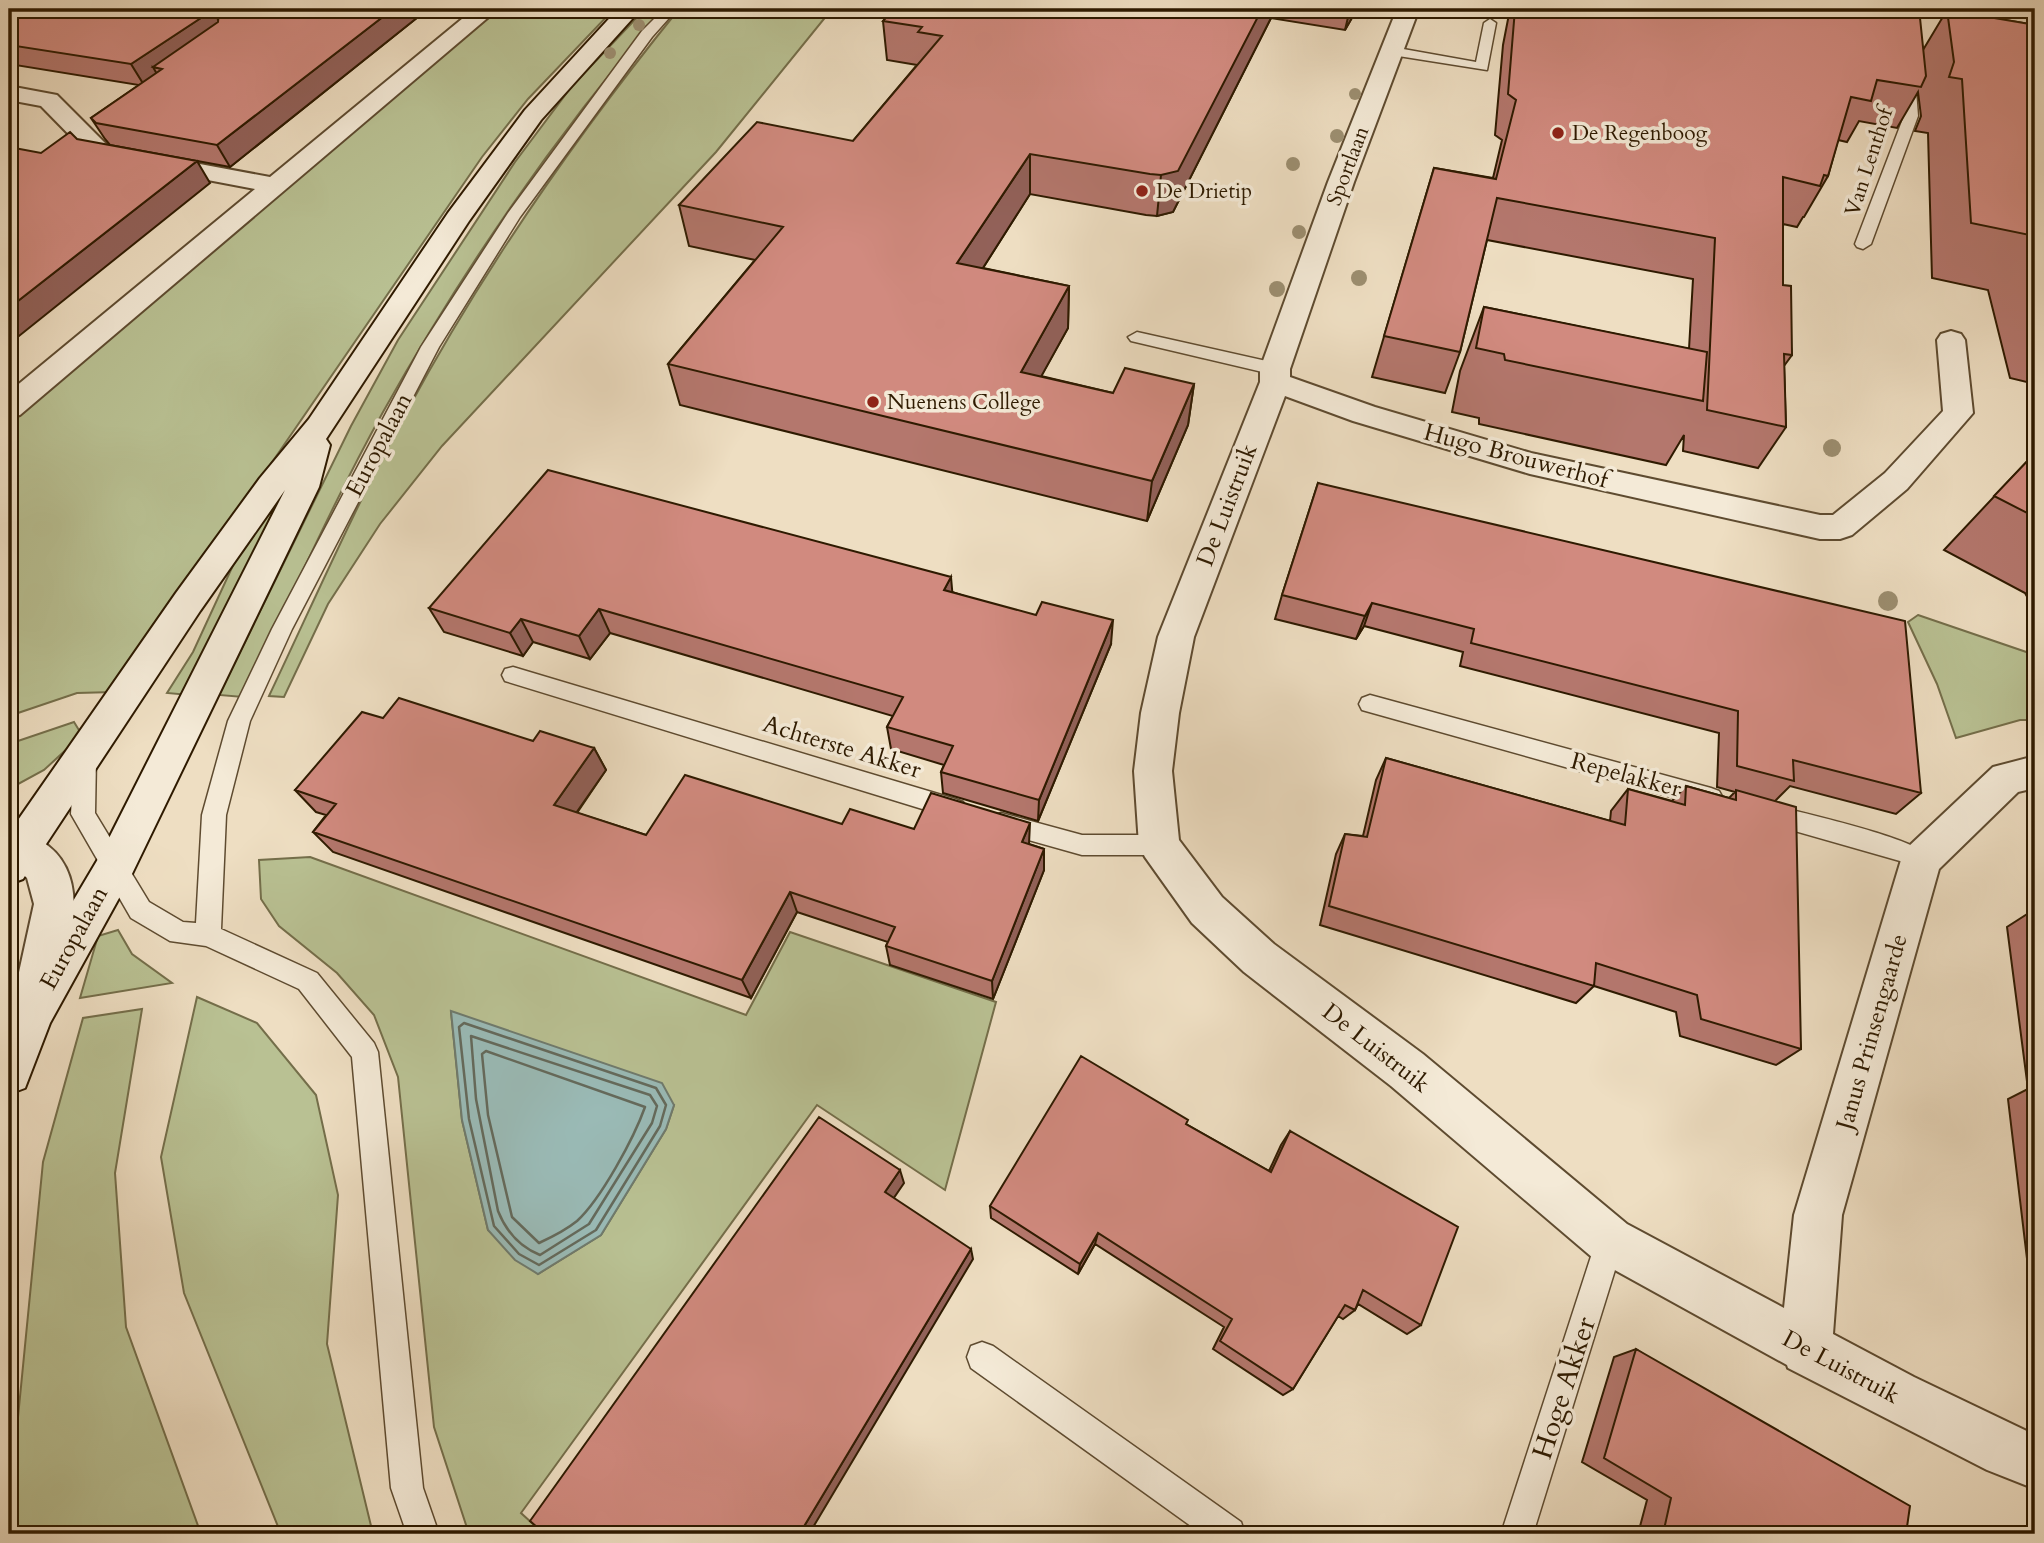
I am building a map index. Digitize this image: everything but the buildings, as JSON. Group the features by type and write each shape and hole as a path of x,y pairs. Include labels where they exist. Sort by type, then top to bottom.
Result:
{"street":[{"path":"9,408 487,9"},
{"name":"Europalaan","path":"13,853 216,563 320,426 457,219 533,115 630,9"},
{"name":"Sportlaan","path":"1275,375 1340,182 1408,9"},
{"path":"9,93 49,100 91,131 102,152 277,186"},
{"name":"Hugo Brouwerhof","path":"1275,375 1364,414 1530,463 1820,527 1840,527 1887,489 1958,413 1951,340"},
{"name":"De Luistruik","path":"1275,375 1176,637 1160,713 1153,771 1159,845 1207,910 1259,958 1407,1070 1610,1241 1806,1350 2006,1451 2035,1462"},
{"name":"Europalaan","path":"9,1072 32,1014 115,867 303,487 320,426"},
{"path":"1921,860 2007,778 2035,772"},
{"path":"13,853 37,858 50,880 55,906 32,1014"},
{"name":"Janus Prinsengaarde","path":"1806,1350 1818,1215 1921,860"}],"lane":[{"name":"Europalaan","path":"208,935 214,815 239,721 282,629 430,347 521,206 647,34 671,9"},
{"path":"1392,51 1482,67 1490,23"},
{"name":"Van Lenthof","path":"1863,244 1911,116 1906,62"},
{"path":"1137,337 1275,375"},
{"name":"Achterste Akker","path":"513,675 1082,845 1159,845"},
{"name":"Repelakker","path":"1370,704 1906,852 1921,860"},
{"path":"85,751 83,814 140,911 179,933 208,935 308,981 365,1052 407,1489 423,1534"},
{"name":"Hoge Akker","path":"1517,1534 1610,1241"},
{"path":"982,1357 1228,1534"}],"green space":[{"path":"498,9 614,9 528,99 482,157 114,692 77,693 9,716 9,424"},
{"path":"645,9 664,9 586,104 513,203 446,306 383,412 311,553 243,697 219,695 351,426 398,340 515,162 572,86"},
{"path":"679,9 832,9 716,152 442,446 380,524 328,604 284,697 269,696 389,446 468,306 568,154"},
{"path":"273,500 289,501 189,695 167,693 193,652 241,548"},
{"path":"1918,615 2035,655 2035,720 2020,720 1956,738 1937,684 1908,622"},
{"path":"74,722 82,735 44,770 9,789 9,744"},
{"path":"310,857 746,1015 790,932 996,1002 945,1190 817,1105 521,1513 544,1534 469,1534 434,1427 398,1077 374,1015 337,973 279,926 261,899 259,860","holes":["451,1012 674,1105 666,1129 601,1235 538,1274 488,1230 462,1120"]},
{"path":"118,930 132,954 172,983 80,998 98,936"},
{"path":"197,997 257,1023 316,1095 338,1195 327,1344 373,1534 281,1534 184,1293 161,1157"},
{"path":"142,1009 115,1173 126,1327 201,1534 9,1534 9,1509 43,1162 83,1018"}],"water":[{"path":"451,1011 662,1083 674,1105 666,1129 601,1235 538,1274 515,1260 488,1230 462,1120"}],"place":[{"name":"De Regenboog","path":"1558,133"},
{"name":"De Drietip","path":"1142,191"},
{"name":"Nuenens College","path":"873,402"}]}
